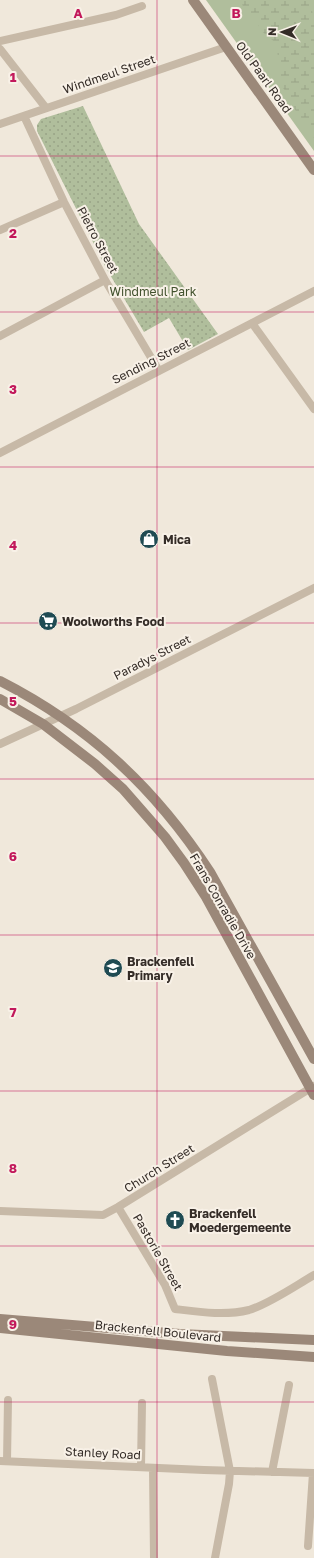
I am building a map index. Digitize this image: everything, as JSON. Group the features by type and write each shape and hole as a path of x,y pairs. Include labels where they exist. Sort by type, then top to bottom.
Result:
{"street":[{"name":"Old Paarl Road","path":"193,0 314,170"},
{"path":"0,41 116,14 142,6"},
{"name":"Windmeul Street","path":"0,124 226,46"},
{"path":"0,49 46,108"},
{"name":"Pietro Street","path":"24,116 64,202 105,280 160,371"},
{"path":"0,230 64,202"},
{"path":"0,336 105,280"},
{"name":"Sending Street","path":"0,453 314,291"},
{"path":"252,323 314,409"},
{"name":"Paradys Street","path":"0,744 60,716 314,588"},
{"name":"Frans Conradie Drive","path":"0,681 37,700 84,733 124,766 149,791 192,844 230,906 313,1056"},
{"name":"Frans Conradie Drive","path":"0,699 43,724 95,764 123,789 172,847 206,898 313,1090"},
{"name":"Church Street","path":"0,1211 103,1215 118,1208 313,1090"},
{"name":"Pastorie Street","path":"118,1208 165,1285 175,1309 222,1313 250,1310 314,1275"},
{"name":"Brackenfell Boulevard","path":"0,1320 180,1334 314,1340"},
{"name":"Brackenfell Boulevard","path":"0,1328 314,1358"},
{"path":"212,1379 230,1471 229,1484 215,1558"},
{"path":"272,1472 289,1385"},
{"path":"3,1461 8,1400"},
{"path":"141,1467 142,1403"},
{"name":"Stanley Road","path":"3,1461 204,1470 313,1473"},
{"path":"153,1468 154,1558"},
{"path":"308,1546 313,1473"}],"green space":[{"path":"206,0 314,0 314,151"},
{"path":"241,0 314,0 311,5 314,15 314,138 305,121 297,114 289,95 282,87 276,43 260,30 257,20 243,7"},
{"name":"Windmeul Park","path":"83,106 139,224 218,334 188,350 169,318 144,332 106,268 37,131 37,125 41,119"}],"place":[{"name":"Mica","path":"149,539"},
{"name":"Woolworths Food","path":"48,621"},
{"name":"Brackenfell Primary","path":"113,968"},
{"name":"Brackenfell Moedergemeente","path":"175,1220"}]}
